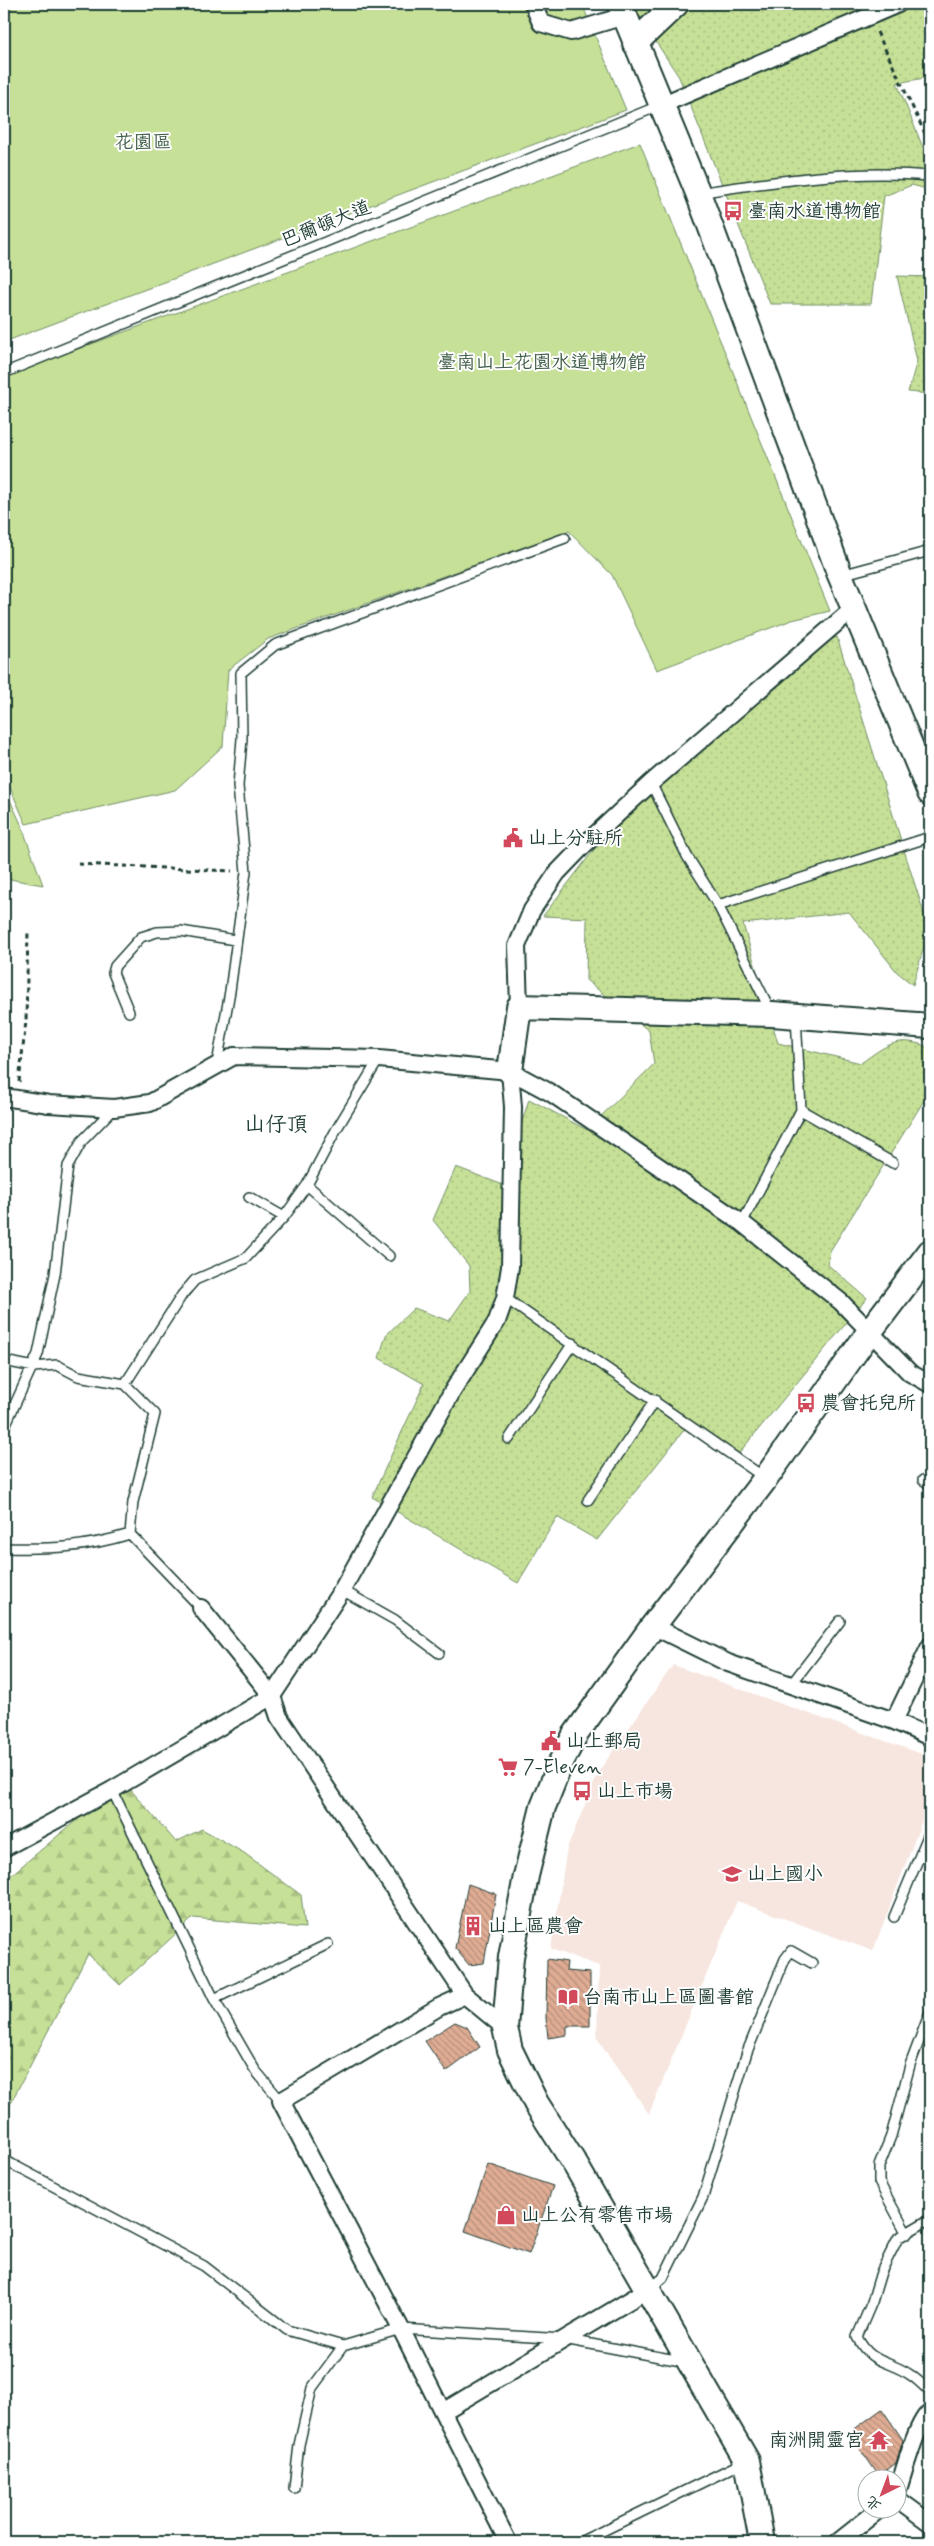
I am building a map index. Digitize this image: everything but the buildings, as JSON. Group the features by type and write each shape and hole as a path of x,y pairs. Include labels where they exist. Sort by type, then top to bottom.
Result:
{"main road":[{"path":"635,44 676,4"},
{"path":"622,10 698,193 840,575 930,793"},
{"path":"510,1071 519,1007 772,1014 930,1026"},
{"path":"762,2542 747,2461 646,2290 576,2166 536,2103 510,2050 505,2028 511,1957 526,1876 543,1807 561,1762 575,1735 653,1626 766,1478 870,1331 930,1252"}],"street":[{"path":"533,4 541,23 571,32 622,10"},
{"path":"661,105 898,4"},
{"path":"519,1007 517,946 532,910 557,873 582,846 651,783 854,608"},
{"path":"11,1098 49,1104 114,1108 150,1103 234,1056 379,1059 510,1071 551,1093 742,1223 841,1302 910,1373 930,1384"},
{"path":"4,1848 112,1790 272,1696 342,1590 452,1392 496,1321 505,1298 510,1267 513,1107 510,1071"},
{"path":"201,1608 272,1696 279,1716 465,1995 505,2028"},
{"path":"653,1626 728,1663 894,1721 930,1737"},
{"path":"894,1721 930,1646"},
{"path":"465,1995 439,2007 281,2101 402,2329 508,2542"},
{"path":"444,2411 646,2290"},
{"path":"906,2469 916,2431 930,2412"},
{"path":"906,2505 930,2523"},
{"path":"838,2542 868,2518"}],"lane":[{"name":"巴爾頓大道","path":"4,373 661,105"},
{"path":"698,193 810,176 889,172 930,176"},
{"path":"217,1064 230,991 235,940 246,872 238,786 242,739 241,673 275,645 565,538"},
{"path":"840,575 930,551"},
{"path":"651,783 687,856 718,906 772,1014"},
{"path":"718,906 930,837"},
{"path":"129,1012 113,973 116,966 141,937 157,932 181,931 235,940"},
{"path":"742,1223 801,1110 796,1016"},
{"path":"125,1384 182,1294 195,1280 246,1258 284,1217 307,1185 336,1130 379,1059"},
{"path":"4,1428 34,1367 55,1274 68,1166 82,1141 114,1108"},
{"path":"801,1110 893,1163"},
{"path":"307,1185 389,1256"},
{"path":"249,1197 284,1217"},
{"path":"505,1298 573,1343 766,1478"},
{"path":"509,1439 573,1343"},
{"path":"4,1361 34,1367 56,1365 78,1376 125,1384 155,1414 133,1502 130,1534 201,1608"},
{"path":"588,1500 655,1400"},
{"path":"4,1548 56,1549 97,1544 130,1534"},
{"path":"342,1590 395,1620 439,1653"},
{"path":"790,1686 840,1621"},
{"path":"112,1790 214,1999 255,2070 281,2101"},
{"path":"894,1917 930,1831"},
{"path":"214,1999 328,1944"},
{"path":"646,2290 663,2278 703,2197 747,2052 785,1959 791,1950 812,1963"},
{"path":"906,2234 879,2182 879,2166 891,2136 910,2065 930,2012"},
{"path":"4,2160 204,2266 287,2330 343,2346 402,2329 564,2339 688,2362"},
{"path":"930,2219 898,2238 887,2260 857,2337 864,2350 878,2360 910,2374 930,2392"},
{"path":"294,2488 299,2446 312,2388 343,2346"},
{"path":"580,2542 747,2461"}],"path":[{"path":"869,16 930,144"},
{"path":"78,864 246,872"},
{"path":"11,1098 26,1021 28,931"}],"shaded area":[{"name":"山上國小","path":"673,1665 930,1757 930,1799 873,1951 737,1901 649,2114 597,2038 599,1966 551,1949 567,1848 599,1771"}],"green space":[{"name":"花園區","path":"4,4 582,4 626,110 4,342"},
{"path":"631,4 930,4 930,77 897,83 930,165 930,190 912,185 884,196 871,304 770,304 679,77"},
{"name":"臺南山上花園水道博物館","path":"640,143 830,611 792,620 657,670 612,575 569,531 268,639 228,670 223,746 175,790 26,824 4,774 4,376"},
{"path":"897,276 930,277 930,394 908,392 917,361"},
{"path":"837,637 927,923 926,939 913,985 897,972 849,912 743,924 778,1043 861,1063 878,1051 901,1042 910,1042 930,1048 930,1091 830,1251 828,1265 867,1298 734,1459 688,1425 597,1540 557,1517 518,1583 372,1497 424,1384 379,1358 386,1335 414,1308 449,1321 470,1291 469,1266 433,1220 456,1167 503,1185 529,1099 587,1130 654,1064 649,1031 586,980 587,918 543,916 600,842 811,648"},
{"path":"4,787 21,824 43,885 4,878"},
{"path":"123,1781 176,1842 202,1829 244,1853 301,1895 305,1928 193,1918 120,1985 88,1954 4,2116 4,1881"}],"place":[{"name":"臺南水道博物館","path":"733,211"},
{"name":"山上分駐所","path":"513,838"},
{"name":"農會托兒所","path":"806,1403"},
{"name":"山上郵局","path":"551,1741"},
{"name":"7-Eleven","path":"508,1767"},
{"name":"山上市場","path":"582,1791"},
{"name":"山上國小","path":"732,1874"},
{"name":"山上區農會","path":"473,1926"},
{"name":"台南市山上區圖書館","path":"568,1997"},
{"name":"山上公有零售市場","path":"506,2215"},
{"name":"南洲開靈宮","path":"879,2440"}],"district":[{"name":"山仔頂","path":"276,1125"}]}
